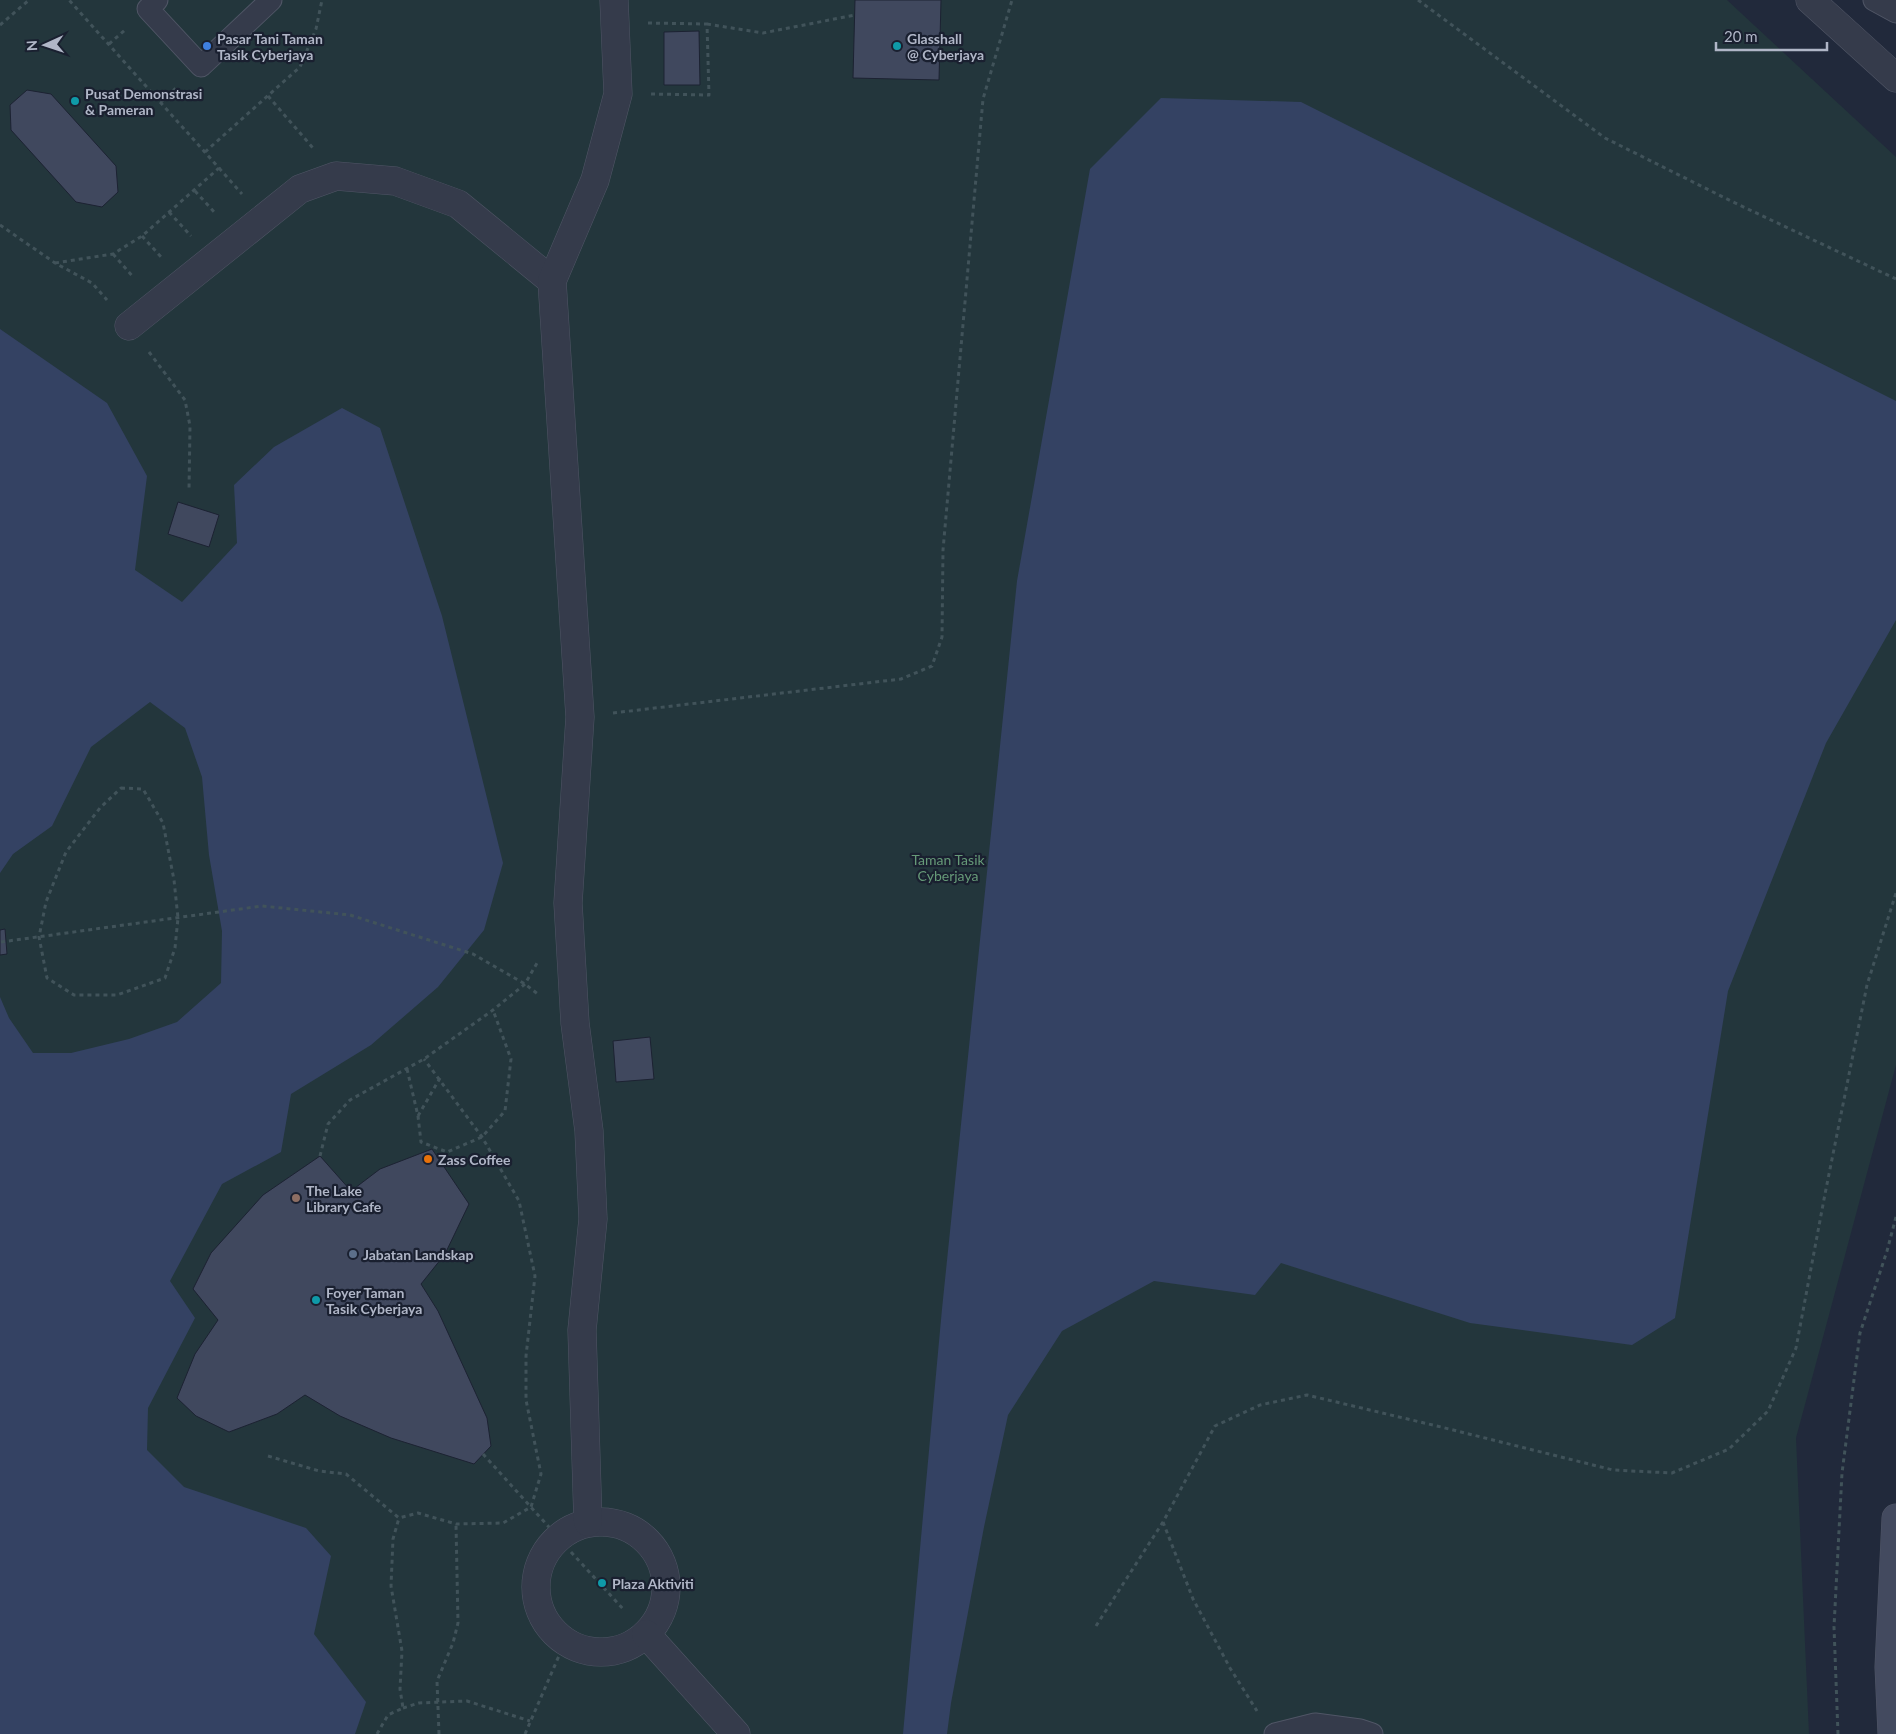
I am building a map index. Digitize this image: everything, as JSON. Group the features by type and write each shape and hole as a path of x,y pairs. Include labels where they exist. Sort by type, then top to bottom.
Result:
{"main road":[{"path":"1892,1734 1889,1667 1896,1518"}],"street":[{"path":"1810,0 1896,78"},
{"path":"588,1522 582,1330 593,1220 589,1131 575,1023 568,903 580,717 552,282 595,180 618,94 615,11"},
{"path":"129,326 300,189 336,176 395,181 458,204 552,282"},
{"path":"609,1521 630,1527 648,1540 660,1557 666,1578 666,1599 659,1620 646,1634 627,1648 606,1653 585,1651 566,1642 551,1628 540,1610 536,1590 538,1571 546,1552 558,1537 572,1527 588,1522 609,1521"},
{"path":"646,1634 736,1734"}],"lane":[{"path":"157,0 148,9 200,66 271,0"},
{"path":"1874,0 1896,12"},
{"path":"1275,1734 1315,1724 1360,1730 1372,1734"}],"path":[{"path":"22,0 25,4"},
{"path":"0,26 29,0"},
{"path":"55,263 113,254 142,236 220,168 69,0"},
{"path":"205,152 300,67 316,29 322,0"},
{"path":"580,717 902,679 932,666 942,637 943,550 983,99 1012,0"},
{"path":"1418,0 1605,138 1733,202 1896,279"},
{"path":"615,11 763,33 855,15"},
{"path":"618,94 709,95 708,24"},
{"path":"268,96 336,176"},
{"path":"121,788 143,789 163,823 174,880 178,918 175,948 165,978 117,995 74,995 47,978 38,937 46,902 66,852 100,808 121,788"},
{"path":"1096,1626 1163,1522 1215,1426 1260,1405 1307,1395 1613,1470 1672,1473 1729,1449 1768,1411 1796,1348 1867,985 1896,893"},
{"path":"1,942 262,906 350,915 473,954 526,984 575,1023"},
{"path":"320,1156 328,1124 350,1100 424,1059 493,1010 526,984 538,960"},
{"path":"407,1069 418,1116 421,1142 447,1152 482,1137 505,1111 512,1059 493,1010"},
{"path":"399,1518 418,1513 456,1524 503,1524 531,1506 541,1474 526,1400 526,1356 535,1276 519,1201 482,1137 440,1078 424,1059"},
{"path":"418,1116 440,1078"},
{"path":"1838,1734 1834,1627 1842,1473 1860,1333 1887,1251 1896,1216"},
{"path":"268,1456 318,1470 346,1474 399,1518"},
{"path":"399,1518 393,1538 391,1586 402,1651 400,1689 403,1708"},
{"path":"1163,1522 1193,1600 1230,1668 1261,1718"},
{"path":"439,1734 437,1681 453,1643 458,1622 456,1524"},
{"path":"525,1734 566,1642"},
{"path":"377,1734 388,1715 419,1703 468,1701 530,1721"}],"green space":[{"name":"Taman Tasik Cyberjaya","path":"0,0 1727,0 1896,157 1896,1065 1796,1438 1809,1734 0,1734"}],"water":[{"path":"1161,98 1301,102 1896,401 1896,620 1826,743 1728,991 1675,1318 1632,1345 1470,1323 1281,1263 1255,1295 1154,1281 1062,1331 1008,1415 984,1527 951,1703 947,1734 903,1734 942,1309 1017,581 1090,169"},
{"path":"0,329 107,403 147,476 135,570 182,602 237,543 234,485 274,447 342,408 380,428 442,616 503,863 484,930 438,987 371,1045 291,1094 281,1152 222,1184 170,1281 195,1318 148,1408 147,1450 184,1487 306,1528 331,1556 314,1634 366,1702 355,1734 0,1734 0,997 9,1018 33,1053 71,1053 129,1039 177,1022 221,983 222,931 209,855 202,777 185,728 150,702 91,747 52,826 13,854 0,873"}],"building":[{"name":"Glasshall @ Cyberjaya","path":"855,0 941,0 939,80 853,78"},
{"path":"699,31 700,85 664,85 664,32"},
{"path":"27,90 51,94 116,166 118,192 102,207 76,202 11,130 10,105"},
{"path":"178,502 219,515 209,547 168,534"},
{"path":"5,929 7,954 0,955 0,930"},
{"path":"650,1037 654,1079 616,1082 613,1041"},
{"name":"Foyer Taman Tasik Cyberjaya","path":"432,1149 469,1204 445,1254 421,1284 438,1311 487,1418 491,1446 474,1464 391,1438 340,1416 305,1395 277,1414 229,1432 196,1416 177,1398 195,1354 218,1320 193,1289 211,1253 263,1195 320,1156 351,1191 380,1169"}],"place":[{"name":"Pasar Tani Taman Tasik Cyberjaya","path":"207,46"},
{"name":"Glasshall @ Cyberjaya","path":"897,46"},
{"name":"Pusat Demonstrasi & Pameran","path":"75,101"},
{"name":"Zass Coffee","path":"428,1159"},
{"name":"The Lake Library Cafe","path":"296,1198"},
{"name":"Jabatan Landskap","path":"353,1254"},
{"name":"Foyer Taman Tasik Cyberjaya","path":"316,1300"},
{"name":"Plaza Aktiviti","path":"602,1583"}]}
